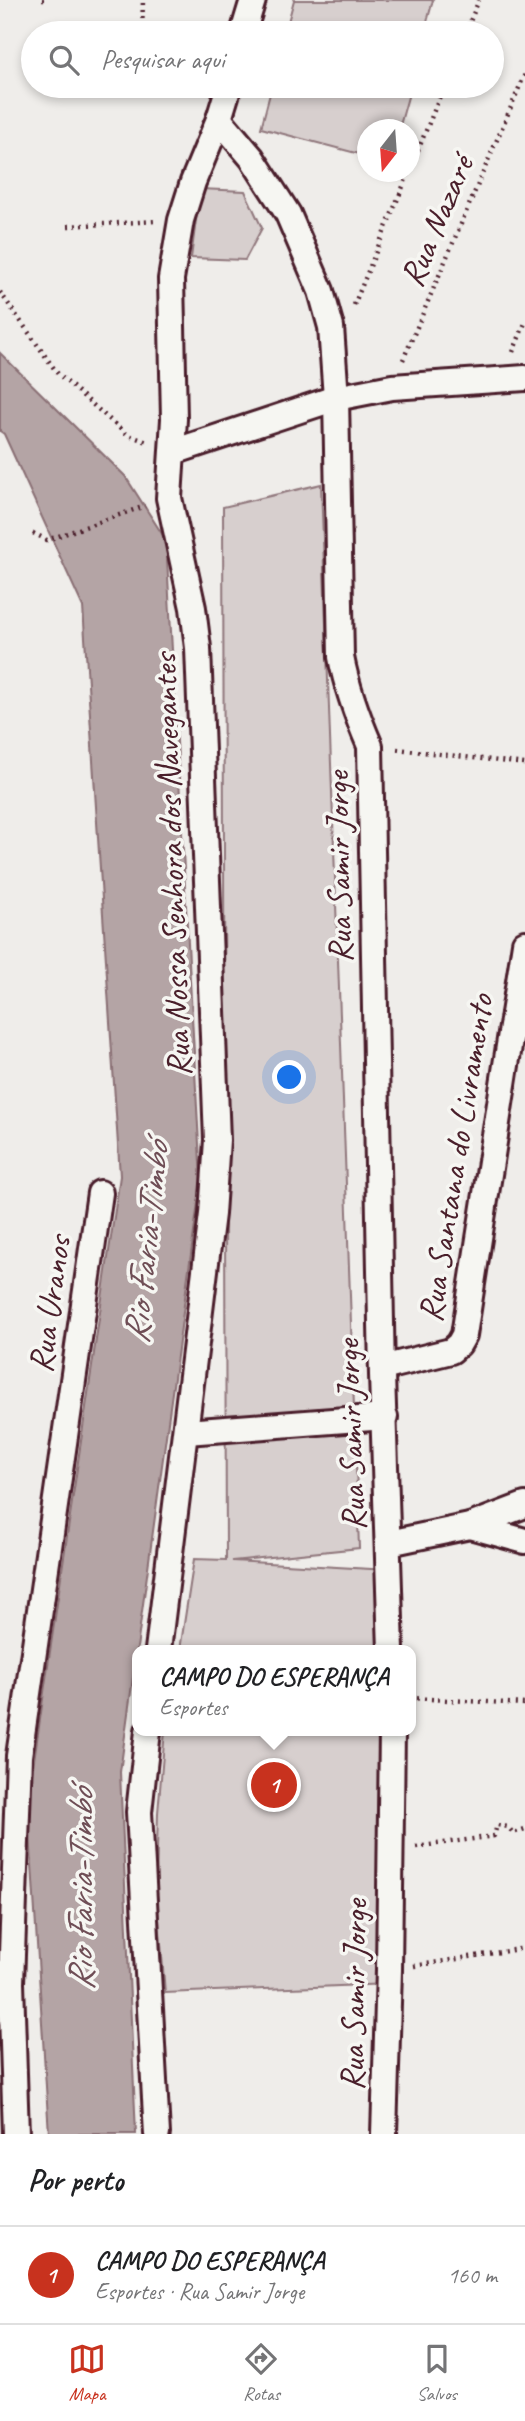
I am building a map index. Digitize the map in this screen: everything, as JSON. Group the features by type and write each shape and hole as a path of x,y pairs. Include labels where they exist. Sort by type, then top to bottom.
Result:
{"street":[{"path":"247,21 253,0"},
{"name":"Rua Nossa Senhora dos Navegantes","path":"159,1645 212,1214 217,1140 198,648 169,498 173,452 171,279 181,220 225,98"},
{"name":"Rua Samir Jorge","path":"219,119 252,158 288,214 321,291 331,327 336,398 341,657 349,695 370,746 382,1368 391,1645"},
{"path":"173,452 336,398 392,387 525,378"},
{"name":"Rua Santana do Livramento","path":"382,1368 451,1352 464,1335 525,943"},
{"name":"Rua Uranos","path":"16,2134 11,1983 19,1756 100,1193"},
{"path":"186,1432 384,1418"},
{"path":"389,1543 470,1526 525,1505"},
{"path":"470,1526 525,1541"},
{"path":"147,1736 139,1812 156,2134"},
{"name":"Rua Samir Jorge","path":"384,2134 392,1736"}],"path":[{"path":"142,21 143,0"},
{"path":"471,21 479,0"},
{"name":"Rua Nazaré","path":"392,387 525,74"},
{"path":"420,144 439,98"},
{"path":"354,306 405,182"},
{"path":"68,226 181,220"},
{"path":"0,292 58,374 126,433 173,452"},
{"path":"33,533 47,540 169,498"},
{"path":"370,746 525,764"},
{"path":"416,1698 525,1704"},
{"path":"391,1852 494,1836 497,1825 508,1827 513,1833 525,1829"},
{"path":"389,1970 525,1948"}],"shaded area":[{"path":"294,0 433,0 427,21 288,21"},
{"path":"269,98 408,98 402,119 357,119 357,153 261,128"},
{"path":"200,189 245,191 262,228 245,260 191,258"},
{"path":"321,484 359,1548 232,1561 388,1570 388,1645 181,1645 194,1559 226,1560 223,507"},
{"path":"165,1736 388,1736 389,1984 165,1993 156,1882"}],"water":[{"name":"Rio Faria-Timbó","path":"0,353 125,476 166,540 201,1181 137,1645 132,1645 132,1684 120,1772 136,2134 49,2134 28,1801 120,1176 83,607 4,434 0,431"}],"place":[{"name":"CAMPO DO ESPERANÇA","path":"274,1785"}]}
